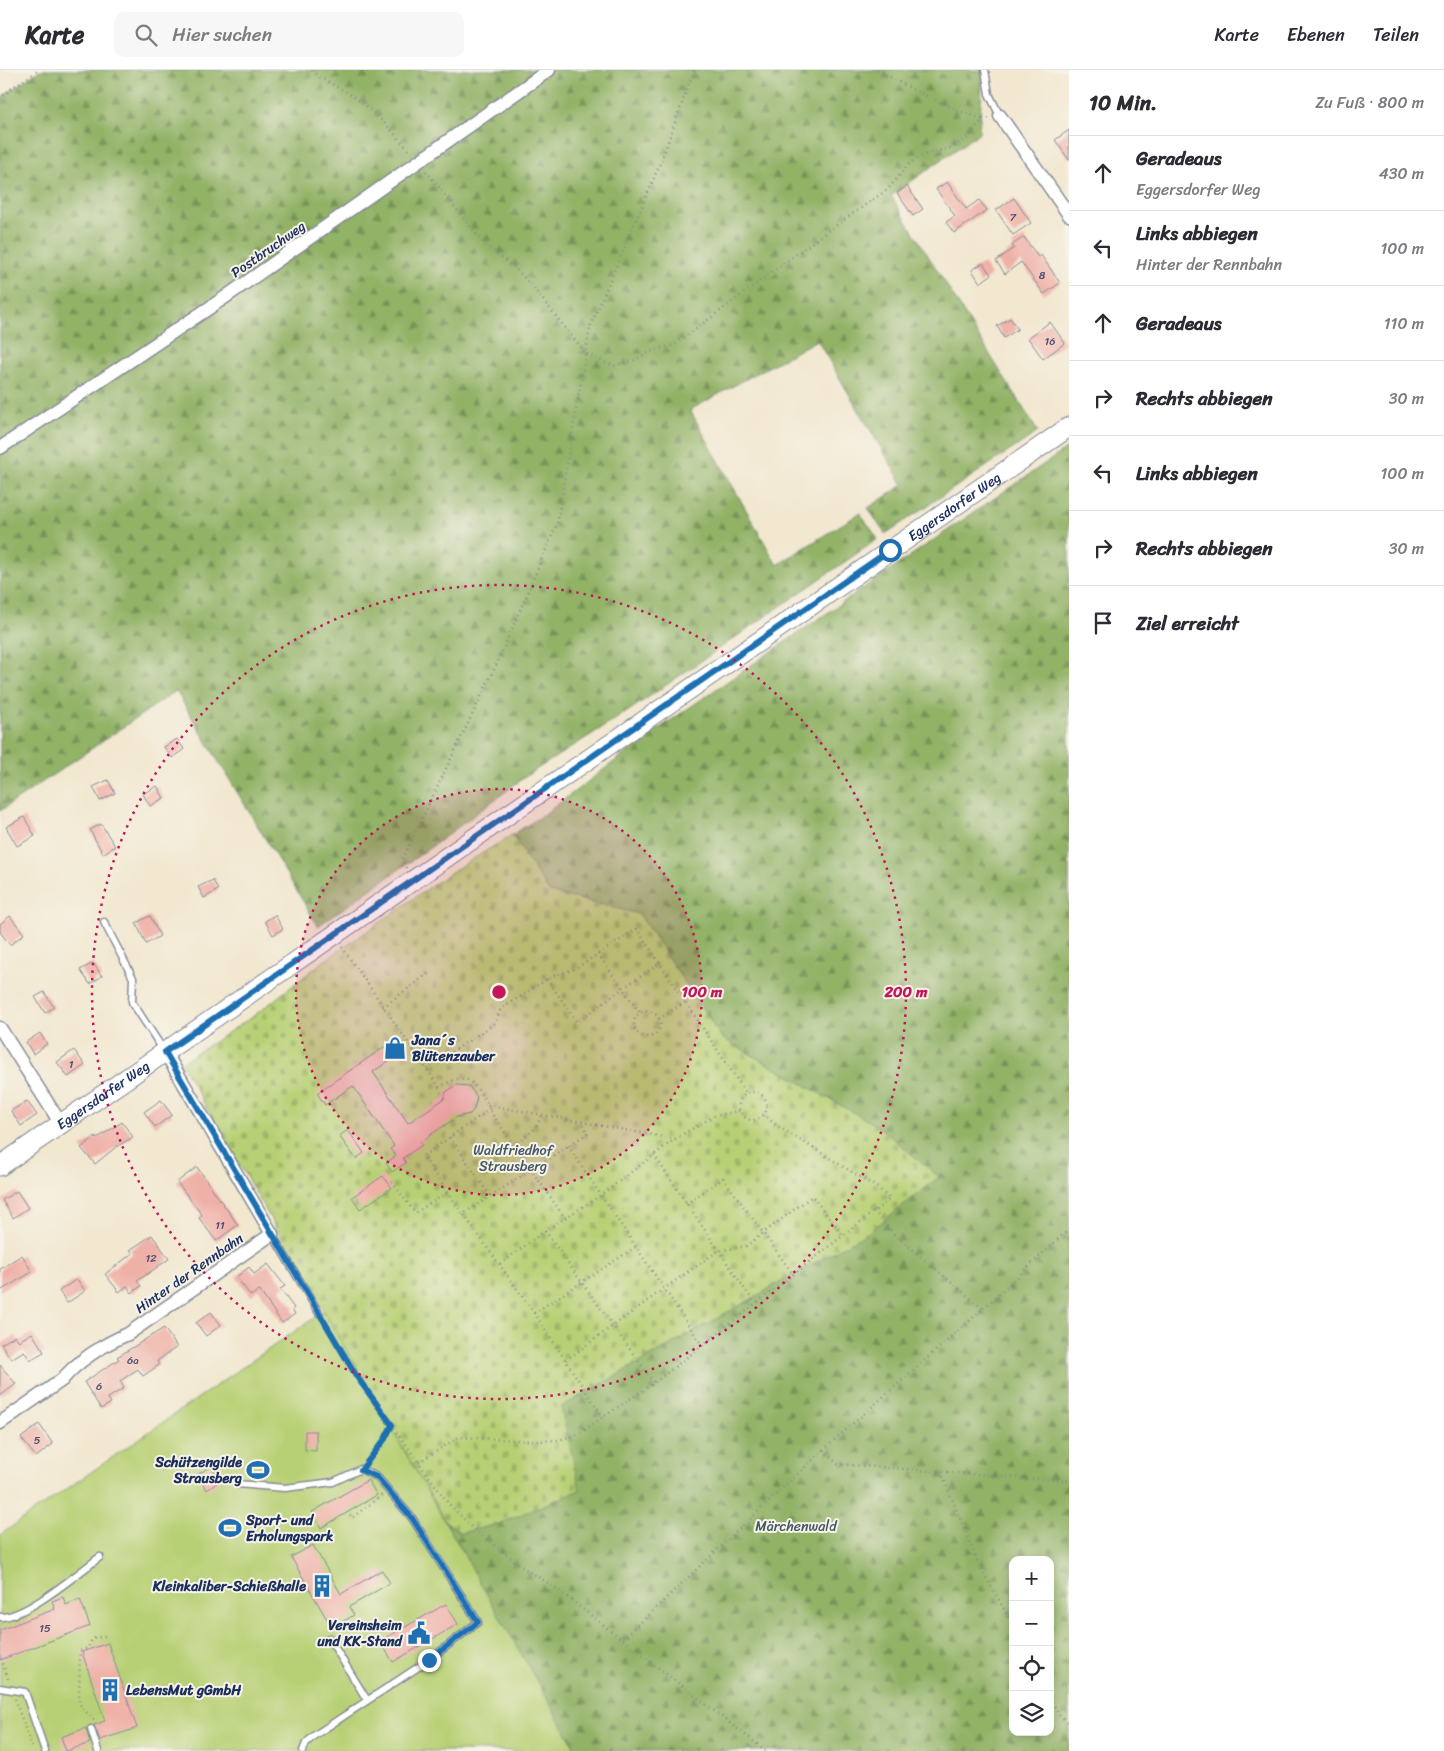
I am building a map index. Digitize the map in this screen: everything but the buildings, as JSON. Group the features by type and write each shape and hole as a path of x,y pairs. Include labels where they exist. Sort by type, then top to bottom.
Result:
{"main road":[{"name":"Eggersdorfer Weg","path":"0,1166 1069,427"}],"street":[{"name":"Postbruchweg","path":"0,448 224,298 550,70"},
{"path":"1000,116 1069,215"},
{"path":"0,1028 61,1124"},
{"path":"165,1052 272,1234"},
{"name":"Hinter der Rennbahn","path":"0,1423 62,1380 70,1371 107,1345 128,1334 272,1234"}],"lane":[{"path":"985,70 989,94 1000,116"},
{"path":"104,922 133,978 132,1002 165,1052"},
{"path":"272,1234 319,1313"},
{"path":"237,1484 285,1488 323,1484 361,1470 377,1477 388,1488 426,1538 478,1622 429,1660 315,1735 306,1743 303,1751"},
{"path":"0,1617 9,1618 38,1602 100,1557"},
{"path":"329,1638 367,1700"},
{"path":"0,1688 26,1692 45,1751"},
{"path":"91,1729 98,1748"}],"path":[{"path":"0,99 13,87 39,70"},
{"path":"312,70 320,78 349,94 386,124 485,245 514,267 531,285 586,354 613,366 634,360 654,350 674,345 888,188 909,164 922,156 953,147 967,138 983,119"},
{"path":"411,882 402,860 498,662 556,524 590,327 660,164 694,70"},
{"path":"876,70 928,98 958,111 983,119 1000,116"},
{"path":"427,1069 495,1023 501,1009 547,979 573,970 637,929 746,1093"},
{"path":"341,946 439,1086 456,1079 469,1080 479,1090 531,1171 565,1218"},
{"path":"598,954 640,1013"},
{"path":"547,979 577,1022 623,988 660,964"},
{"path":"383,1007 429,973"},
{"path":"659,1019 686,1002"},
{"path":"654,1012 660,1023 658,1032 650,1037 641,1036 637,1033 634,1026 635,1017 640,1013 654,1012"},
{"path":"758,1092 765,1097 768,1106 764,1115 756,1120 743,1116 740,1111 739,1102 746,1093 758,1092"},
{"path":"488,1105 675,1138"},
{"path":"490,1109 423,1156 566,1360 603,1418"},
{"path":"499,1264 545,1231 601,1195 675,1138 714,1116 740,1111"},
{"path":"515,1147 535,1128 543,1114"},
{"path":"419,1462 459,1437 558,1440 575,1436 654,1383 890,1199 878,1188 776,1125 764,1115"},
{"path":"463,1214 588,1133 581,1121"},
{"path":"450,1137 491,1197"},
{"path":"568,1146 702,1345"},
{"path":"654,1155 755,1304"},
{"path":"686,1204 723,1178 793,1274"},
{"path":"392,1182 415,1213 448,1192"},
{"path":"566,1360 718,1251 746,1246 812,1196 843,1235"},
{"path":"874,1211 894,1234 984,1309"},
{"path":"623,1639 823,1450 984,1309 1069,1230"},
{"path":"545,1231 654,1383"},
{"path":"534,1314 636,1247"},
{"path":"319,1313 357,1377 448,1503 476,1532 526,1569 553,1586 766,1751"},
{"path":"361,1470 385,1439 392,1425"},
{"path":"823,1450 838,1464 1069,1481"},
{"path":"941,1472 979,1565 1009,1618"},
{"path":"350,1515 352,1518 388,1488"},
{"path":"98,1748 98,1736 94,1720 81,1707 79,1699 80,1651 88,1648 92,1639 105,1636"},
{"path":"1054,1705 1059,1715 1069,1723"},
{"path":"23,1723 33,1751"}],"green space":[{"path":"40,70 983,70 979,133 891,196 1038,432 885,534 868,508 903,485 817,340 690,410 777,565 860,513 878,539 630,710 529,774 434,845 318,926 176,691 0,811 0,98"},
{"name":"Märchenwald","path":"1069,447 1069,1751 577,1751 444,1520 461,1533 561,1407 869,1232 879,1127 722,1038 639,914 549,892 512,835 549,811 648,736"},
{"name":"Waldfriedhof Strausberg","path":"512,835 549,892 639,914 722,1038 879,1127 939,1177 869,1232 561,1407 580,1490 498,1524 461,1533 444,1520 181,1063 255,1015 320,964 453,871"},
{"name":"Sport- und Erholungspark","path":"324,1311 577,1751 0,1751 0,1535"}],"place":[{"name":"Jana´s Blütenzauber","path":"395,1048"},
{"name":"Schützengilde Strausberg","path":"258,1470"},
{"name":"Sport- und Erholungspark","path":"230,1528"},
{"name":"Kleinkaliber-Schießhalle","path":"322,1586"},
{"name":"Vereinsheim und KK-Stand","path":"419,1633"},
{"name":"LebensMut gGmbH","path":"110,1690"}],"route":[{"path":"429,1660 478,1622 412,1518 377,1477 361,1470 385,1439 392,1425 357,1377 165,1052 890,550"}]}
